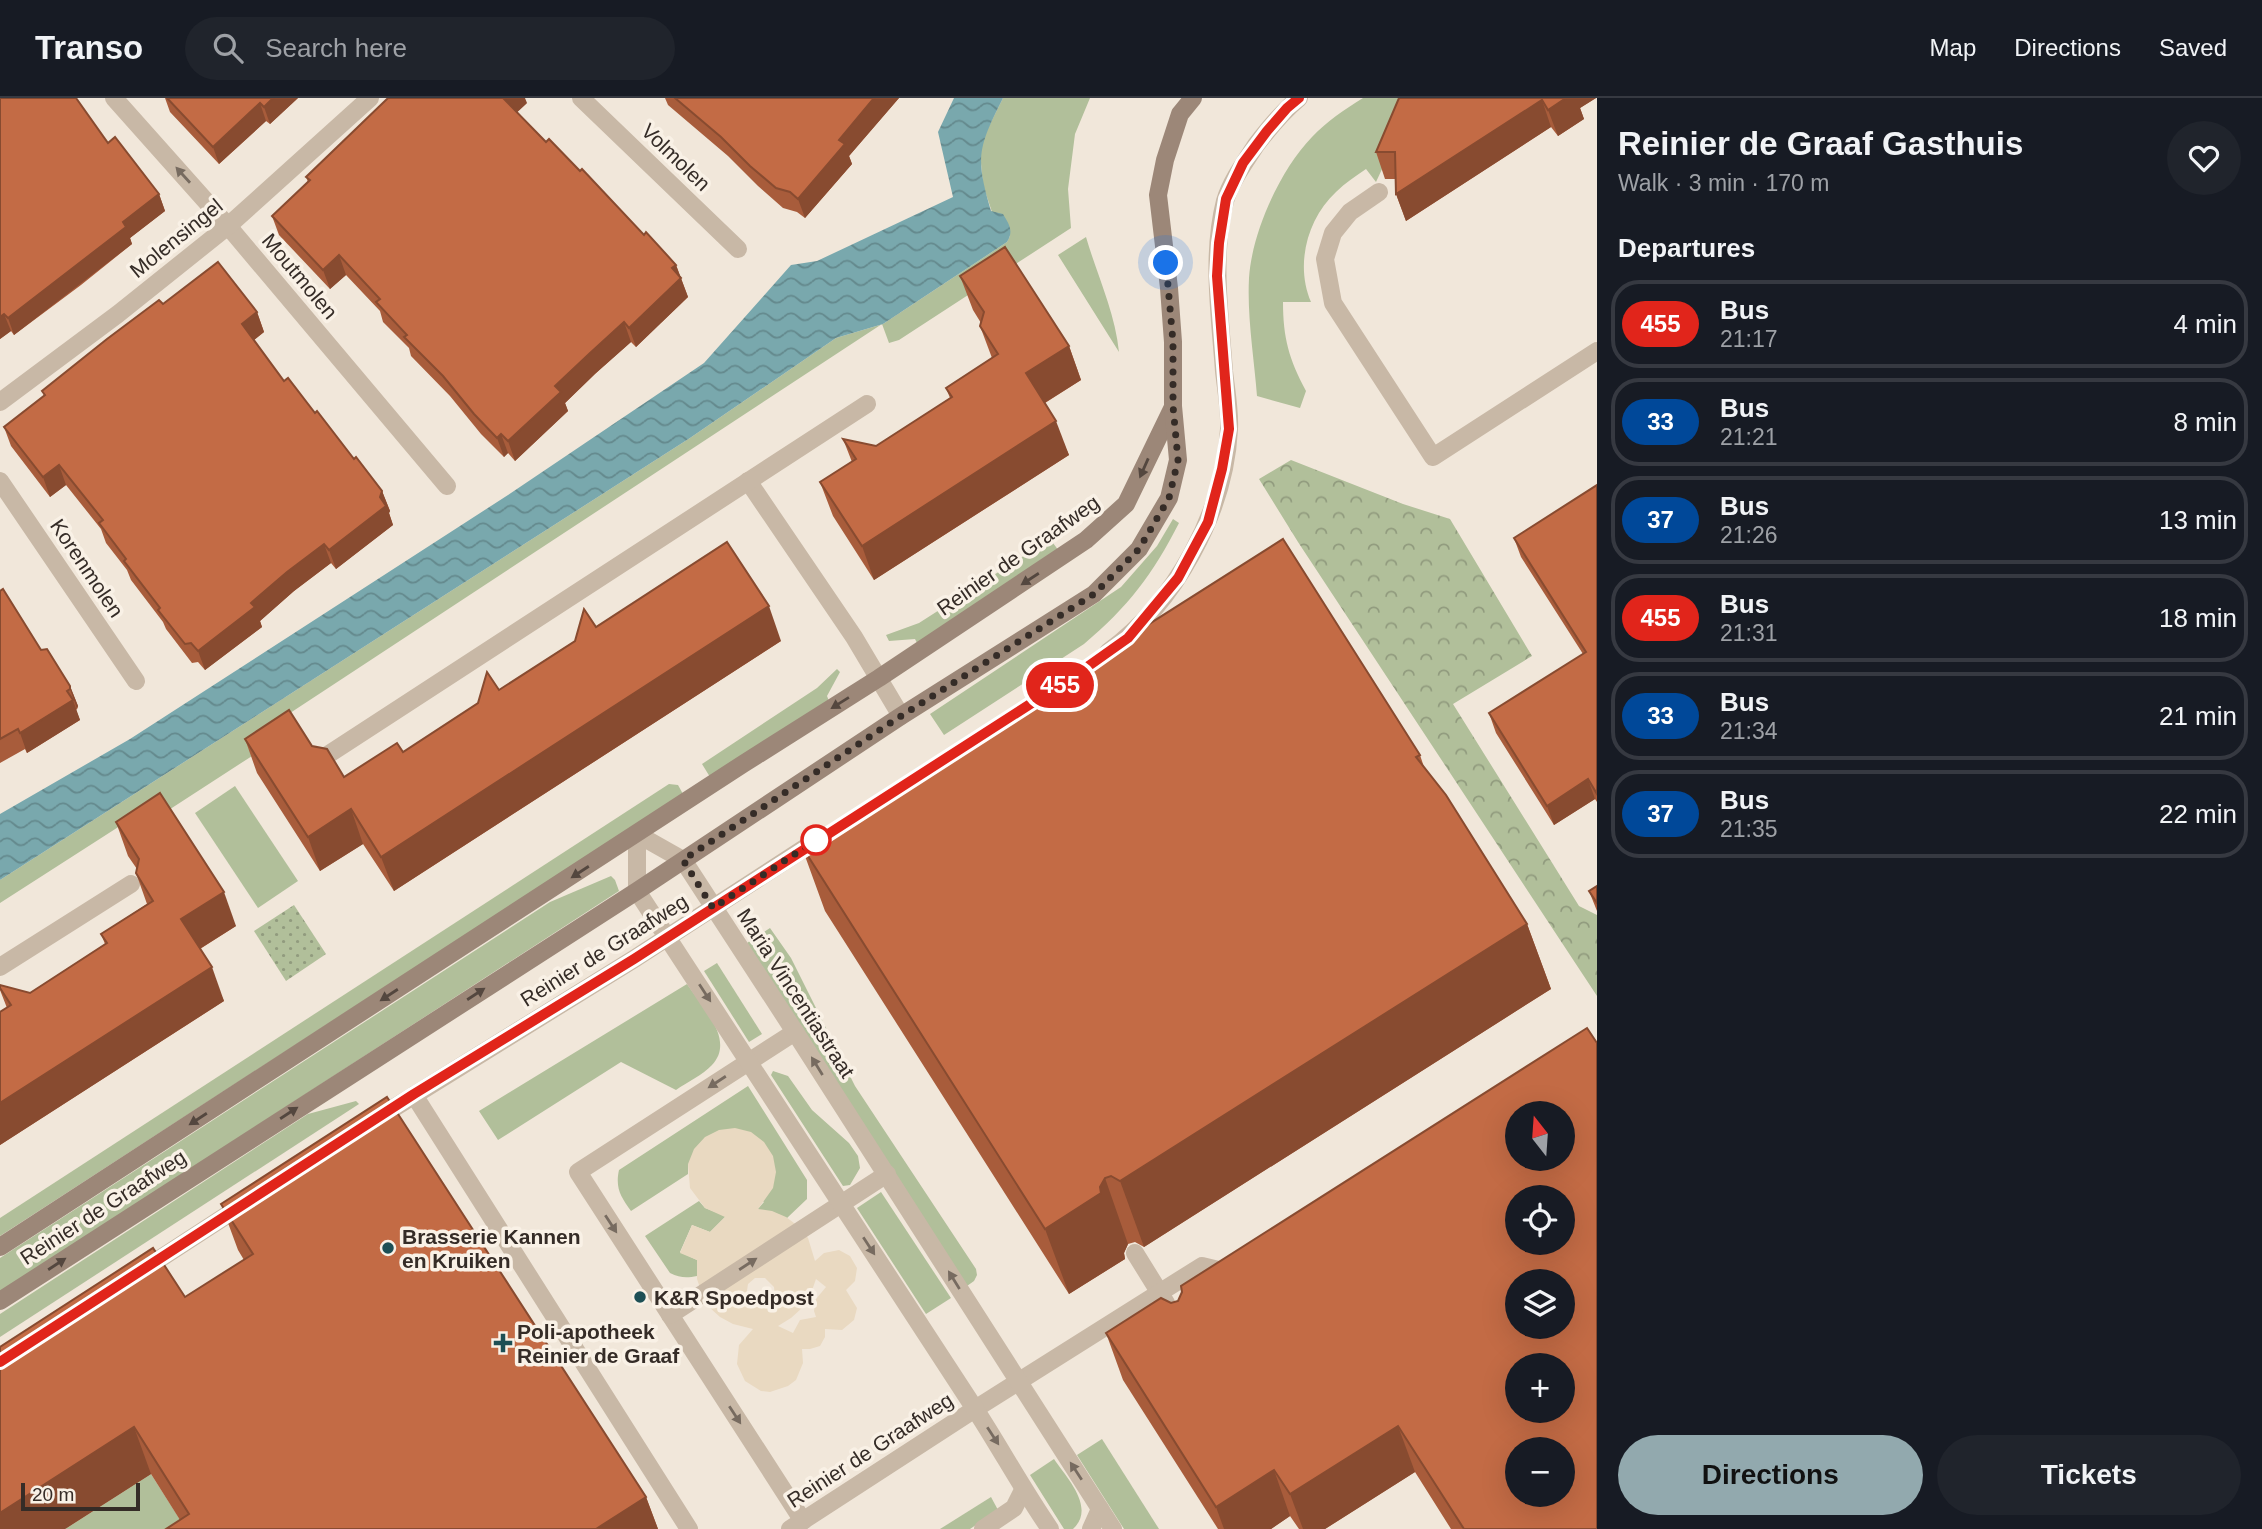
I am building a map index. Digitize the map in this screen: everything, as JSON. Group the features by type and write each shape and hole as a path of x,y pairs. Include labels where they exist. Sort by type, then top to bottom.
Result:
{"main road":[{"name":"Reinier de Graafweg","path":"0,1301 637,891 901,716 1094,594 1139,549 1169,498 1178,460 1173,406 1173,342 1169,288 1158,195 1165,160 1180,114 1193,98"},
{"name":"Reinier de Graafweg","path":"0,1247 879,678 1086,540 1114,517 1134,491 1173,406"}],"street":[{"name":"Moutmolen","path":"114,98 228,226 447,486"},
{"name":"Molensingel","path":"0,402 118,314 228,226 370,98"},
{"name":"Volmolen","path":"581,98 738,249"},
{"path":"1090,665 1128,638 1178,578 1208,522 1229,429 1217,276 1226,199 1243,163 1287,108 1299,98"},
{"path":"1378,192 1350,212 1333,233 1325,260 1333,303 1433,457 1597,351"},
{"path":"326,756 867,404"},
{"name":"Korenmolen","path":"0,481 136,681"},
{"path":"748,481 854,637 901,716"},
{"name":"Reinier de Graafweg","path":"356,1132 713,908 839,825"},
{"path":"637,834 637,891 975,1409 1008,1460 1023,1490 1050,1529"},
{"name":"Maria Vincentiastraat","path":"637,834 683,860 1113,1529"},
{"path":"0,967 131,884"},
{"path":"795,1032 578,1172 670,1315 797,1525"},
{"path":"414,1094 689,1529"},
{"path":"670,1315 887,1174"},
{"path":"126,1280 264,1191"},
{"path":"1135,1253 1174,1315"},
{"name":"Reinier de Graafweg","path":"797,1525 1202,1266 1241,1275 1253,1268"},
{"path":"983,1529 1014,1508 1023,1490"},
{"path":"1091,1529 1100,1509"}],"green space":[{"path":"1003,98 1090,98 1075,134 1068,189 1071,228 899,340 889,343 882,324 1007,242 1010,236 992,212 983,185 980,150"},
{"path":"1363,98 1415,98 1376,182 1366,169 1336,192 1318,215 1311,229 1304,258 1306,288 1311,302 1283,302 1288,348 1306,391 1300,408 1257,396 1249,307 1251,260 1262,222 1289,166 1317,131"},
{"path":"1086,237 1110,308 1119,352 1058,255"},
{"path":"881,325 281,719 272,743 141,828 123,824 0,903 0,880 690,438 836,338"},
{"path":"1291,460 1403,504 1450,519 1532,656 1453,704 1579,906 1597,915 1597,996 1259,479"},
{"path":"1173,519 1179,523 1149,574 1127,603 1100,630 1084,644 944,735 930,714 1121,587 1157,546"},
{"path":"1050,539 1059,551 917,643 915,639 889,641 886,635 919,623"},
{"path":"837,669 840,672 827,696 829,701 710,777 702,764 817,688"},
{"path":"669,784 678,785 683,794 0,1236 0,1218"},
{"path":"235,786 298,881 258,908 195,813"},
{"path":"611,876 619,891 0,1292 0,1258 550,902"},
{"path":"294,905 326,954 286,981 254,931"},
{"path":"770,928 791,958 855,1086 976,1269 974,1281 967,1286 747,943"},
{"path":"717,963 762,1034 749,1042 704,971"},
{"path":"687,984 714,1023 718,1034 718,1055 708,1069 676,1090 621,1062 498,1140 479,1111"},
{"path":"773,1071 788,1076 812,1110 849,1143 858,1156 860,1168 850,1185 843,1186 771,1075"},
{"path":"748,1086 807,1180 807,1199 787,1218 757,1210 764,1202 688,1164 688,1174 631,1211 620,1192 619,1170"},
{"path":"356,1101 359,1104 0,1337 0,1314 308,1114"},
{"path":"881,1192 951,1298 926,1314 857,1208"},
{"path":"699,1201 705,1208 726,1216 710,1232 692,1225 680,1252 697,1260 697,1276 677,1276 670,1273 645,1236"},
{"path":"1102,1439 1159,1529 1124,1529 1077,1455"},
{"path":"1054,1459 1072,1484 1081,1503 1082,1512 1073,1529 1064,1529 1030,1475"},
{"path":"151,1474 186,1529 65,1529"},
{"path":"991,1497 998,1510 970,1529 940,1529"}],"shaded area":[{"path":"735,1128 751,1132 764,1142 773,1156 776,1172 773,1188 758,1209 772,1211 798,1226 808,1238 815,1261 824,1253 839,1250 850,1256 857,1268 855,1281 846,1290 857,1308 854,1320 842,1330 825,1329 825,1337 820,1346 802,1349 803,1363 796,1380 770,1392 761,1391 745,1381 737,1364 739,1345 753,1329 733,1324 709,1307 697,1279 697,1260 680,1253 692,1225 710,1232 725,1217 705,1208 690,1188 688,1164 694,1149 705,1137 719,1130","holes":["755,1278 765,1278 774,1287 775,1297 765,1307 756,1307 746,1297 748,1284","816,1279 826,1287 816,1299 816,1317 800,1320 793,1333 778,1326 802,1308"]}],"water":[{"path":"954,98 1003,98 984,141 981,165 991,211 1003,214 1010,228 1007,242 883,324 836,338 690,438 0,880 0,814 130,739 508,495 704,363 791,265 817,261 953,197 938,132"}],"building":[{"path":"0,98 76,98 108,143 115,137 159,194 123,222 126,227 8,318 4,314 0,317"},
{"path":"167,98 273,98 264,107 260,103 213,147"},
{"path":"388,98 505,98 546,142 549,139 580,171 582,169 644,235 646,232 676,265 672,268 681,278 629,328 624,322 555,386 561,392 508,441 501,434 497,438 443,376 404,337 407,335 376,302 380,299 339,255 323,270 272,216 310,180 306,177"},
{"path":"675,98 874,98 839,140 845,144 798,199 790,192 776,188"},
{"path":"1399,98 1566,98 1548,110 1542,100 1396,194 1395,152 1376,152"},
{"path":"1005,247 1069,346 1026,373 1056,421 862,546 820,482 856,459 843,439 876,446 952,397 946,388 998,354 980,326 984,312 960,276"},
{"path":"218,262 257,312 242,324 284,381 288,378 354,459 356,457 382,491 380,497 386,506 329,550 324,544 287,572 251,603 255,607 198,651 191,643 185,644 158,610 160,608 99,523 103,520 59,465 43,477 4,427 45,395 42,391 107,339 159,300 163,304"},
{"path":"1597,485 1597,794 1588,779 1547,806 1489,713 1586,652 1514,538"},
{"path":"1283,539 1420,755 1416,757 1446,795 1527,924 1120,1181 1111,1176 1105,1178 1100,1187 1101,1193 1045,1229 801,845"},
{"path":"727,542 769,606 381,857 351,809 308,837 245,739 289,710 312,746 327,749 344,777 397,743 403,752 478,703 487,672 499,690 575,641 584,609 596,627"},
{"path":"3,589 41,650 47,649 70,686 67,691 73,700 20,733 18,729 0,739 0,591"},
{"path":"160,793 224,892 181,919 212,967 0,1103 0,1012 11,1005 0,985 30,993 107,943 101,934 153,901 136,873 139,859 116,822"},
{"path":"1597,886 1597,903 1589,891"},
{"path":"1587,1028 1597,1043 1597,1529 1464,1529 1398,1426 1290,1494 1274,1470 1216,1507 1106,1333 1161,1298 1171,1303 1178,1301 1182,1292 1181,1286"},
{"path":"387,1097 646,1497 596,1529 166,1529 189,1514 134,1427 0,1513 0,1347 153,1248 185,1297 253,1254 221,1204"}],"bus line":[{"name":"455","path":"0,1362 414,1094 634,959 1080,672 1128,638 1178,578 1208,522 1229,429 1217,276 1226,199 1243,163 1267,131 1299,98"}],"place":[{"name":"Brasserie Kannen en Kruiken","path":"388,1248"},
{"name":"K&R Spoedpost","path":"640,1297"},
{"name":"Poli-apotheek Reinier de Graaf","path":"503,1343"}],"route":[{"path":"816,840 713,908 683,860 901,716 1094,594 1139,549 1169,498 1178,460 1173,406 1173,342 1166,263"}]}
